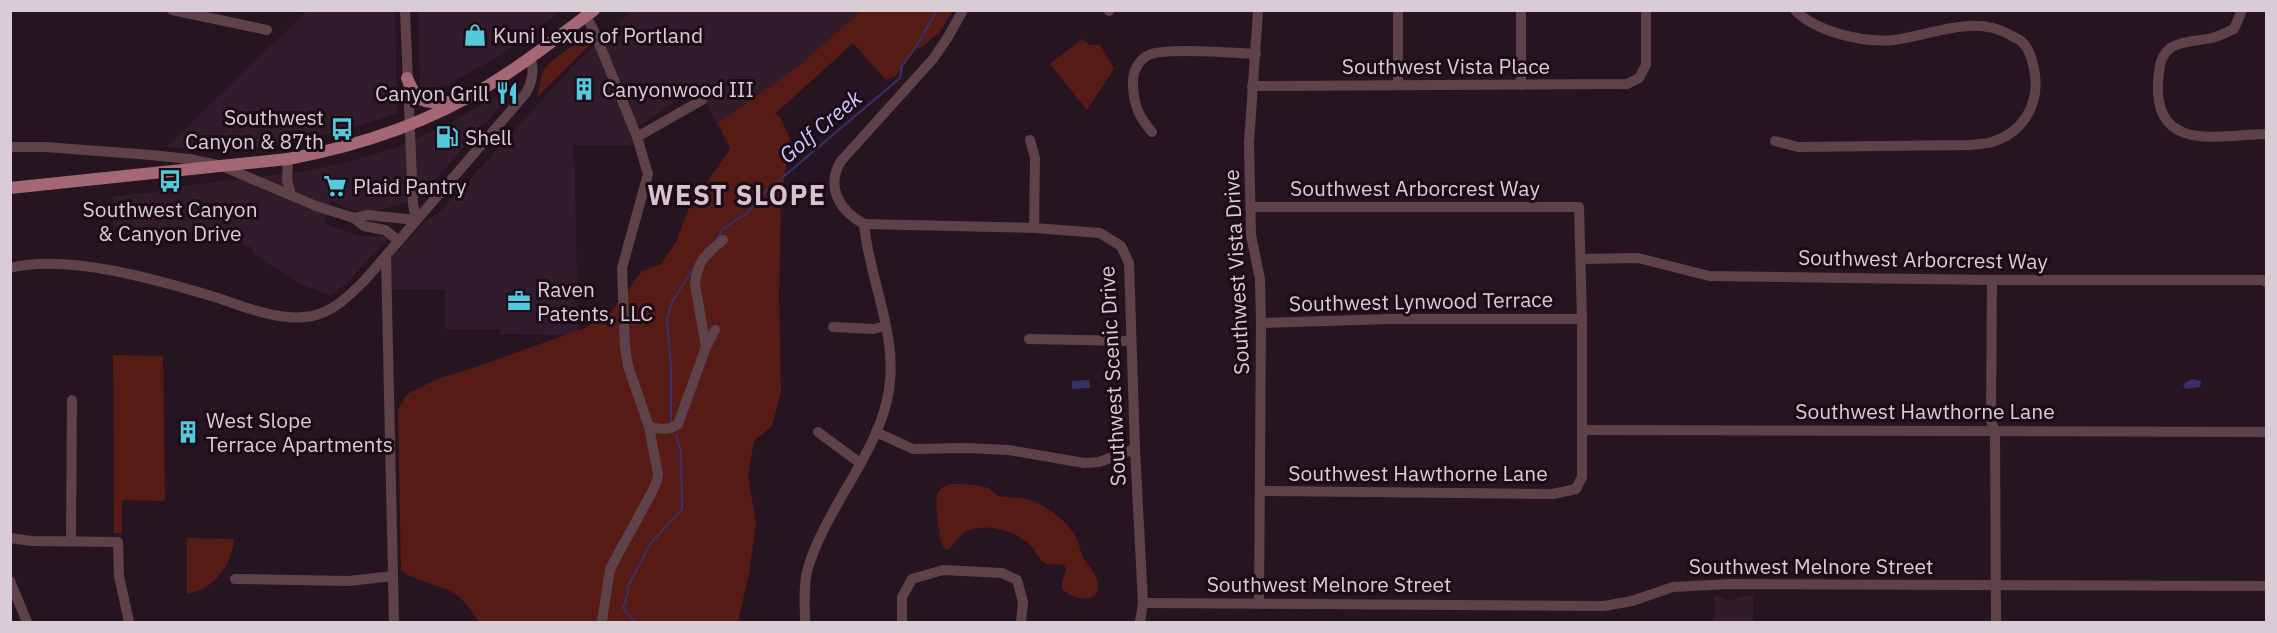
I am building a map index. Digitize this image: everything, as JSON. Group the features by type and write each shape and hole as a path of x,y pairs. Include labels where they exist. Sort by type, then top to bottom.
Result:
{"main road":[{"path":"10,188 288,159 331,151 410,125 460,102 530,58 590,13"},
{"path":"406,78 414,94 420,99 427,102 460,102"}],"street":[{"path":"172,10 267,30"},
{"path":"405,10 406,78 413,204 416,220"},
{"path":"805,622 807,570 822,531 876,432 890,389 891,363 886,326 866,242 864,224 845,212 838,198 835,186 837,167 862,135 933,59 963,10"},
{"name":"Southwest Vista Drive","path":"1258,10 1249,143 1253,253 1260,279 1261,323 1259,604"},
{"path":"1398,10 1398,85"},
{"path":"1521,10 1521,85"},
{"name":"Southwest Vista Place","path":"1252,86 1627,84 1639,78 1646,65 1646,10"},
{"path":"1775,141 1798,147 1970,145 1993,142 2014,130 2025,120 2035,101 2034,64 2022,42 2000,29 1970,25 1892,40 1858,38 1832,32 1795,10"},
{"path":"2242,10 2234,28 2211,38 2190,40 2172,47 2164,54 2159,67 2160,110 2173,129 2187,135 2266,134"},
{"path":"590,13 594,31 637,137 648,174 622,268 625,347 628,366 649,427 657,467 657,480 610,568 602,621"},
{"path":"1152,132 1137,114 1133,98 1134,73 1144,57 1162,51 1256,54"},
{"path":"10,268 60,264 131,275 180,287 268,314 295,318 313,315 338,304 351,294 386,257 526,93 532,75 533,66 530,58"},
{"path":"637,137 702,100"},
{"path":"1030,141 1035,158 1034,228"},
{"path":"10,147 151,155 189,159 222,166 329,211 354,218 364,226 385,230 399,241"},
{"path":"288,159 287,180 291,195"},
{"name":"Southwest Arborcrest Way","path":"1251,207 1579,207 1581,259 1638,258 1709,276 1992,280 2263,280 2266,282"},
{"path":"354,218 367,215 405,217 416,220"},
{"path":"385,230 392,218"},
{"name":"Southwest Scenic Drive","path":"864,224 1034,228 1100,233 1121,246 1129,263 1143,603 1140,622"},
{"path":"705,347 695,284 696,274 705,256 723,240"},
{"path":"386,257 394,622"},
{"path":"1581,259 1583,430"},
{"path":"1992,280 1991,421 1995,431 1996,622"},
{"name":"Southwest Lynwood Terrace","path":"1261,323 1391,319 1582,319"},
{"path":"833,327 873,329 886,326"},
{"path":"649,427 666,429 678,424 705,347 715,330"},
{"path":"1029,339 1131,341"},
{"path":"71,542 72,400"},
{"name":"Southwest Hawthorne Lane","path":"1261,491 1553,494 1576,489 1582,477 1583,430 2266,432"},
{"path":"818,432 860,463"},
{"path":"876,432 913,449 1009,450 1084,463 1099,462 1135,448"},
{"path":"10,538 32,541 118,542 118,576 129,622"},
{"path":"902,622 902,597 912,579 943,570 1002,573 1017,580 1023,602 1021,622"},
{"path":"235,579 350,581 393,576"},
{"path":"10,581 27,622"},
{"name":"Southwest Melnore Street","path":"1143,603 1604,606 1632,601 1684,585 2266,586"}],"shaded area":[{"path":"418,10 562,11 498,57 430,94 423,92 420,87"},
{"path":"307,11 395,11 397,113 346,130 260,148 228,151 166,147"},
{"path":"631,11 861,11 795,69 717,123 697,87 639,126 634,117 626,123 635,145 574,145 578,331 567,335 500,334 500,329 445,329 445,290 391,289 391,259 425,221 439,213 576,63"},
{"path":"861,11 952,11 939,34 916,49 896,76 886,80 853,43 775,114 780,117 790,139 781,203 779,296 781,391 772,426 754,441 748,476 756,522 750,568 738,622 479,622 467,605 452,592 408,575 401,570 398,410 407,394 437,379 585,328 612,311 642,271 661,264 676,242 689,208 728,152 730,147 717,123 795,69"},
{"path":"587,37 593,42 537,97 542,73 547,65 582,38"},
{"path":"1082,39 1090,45 1100,45 1114,69 1087,110 1050,64"},
{"path":"521,83 418,199 372,212 353,211 332,201 324,223 359,236 389,237 348,282 331,296 301,284 252,253 253,248 218,233 218,230 159,235 158,231 113,227 113,196 308,171 359,159 401,146 450,123"},
{"path":"113,355 163,356 165,501 122,500 122,533 114,533"},
{"path":"2192,379 2201,381 2200,387 2185,389 2183,384"},
{"path":"1089,380 1090,388 1072,389 1072,381"},
{"path":"951,484 980,486 988,488 999,496 1027,499 1056,515 1073,533 1083,557 1096,578 1098,585 1094,596 1083,599 1066,592 1062,589 1066,569 1064,565 1043,562 1025,541 1003,530 978,528 970,530 962,534 947,550 943,548 937,519 937,496 941,488"},
{"path":"187,538 234,539 229,558 220,575 205,587 187,594"},
{"path":"1714,595 1729,601 1753,595 1753,622 1714,622"}],"waterway":[{"name":"Golf Creek","path":"717,239 723,229 747,213 763,194 900,78 902,66 937,10"},
{"name":"Golf Creek","path":"671,421 671,368 667,318 672,302 693,269"},
{"name":"Golf Creek","path":"634,622 623,608 627,588 651,543 682,509 681,452 676,435"}],"place":[{"name":"Kuni Lexus of Portland","path":"475,35"},
{"name":"Canyonwood III","path":"584,89"},
{"name":"Canyon Grill","path":"507,93"},
{"name":"Southwest Canyon & 87th","path":"342,129"},
{"name":"Shell","path":"447,137"},
{"name":"Southwest Canyon & Canyon Drive","path":"170,181"},
{"name":"Plaid Pantry","path":"335,186"},
{"name":"Raven Patents, LLC","path":"519,301"},
{"name":"West Slope Terrace Apartments","path":"188,432"}],"district":[{"name":"WEST SLOPE","path":"737,194"}]}
